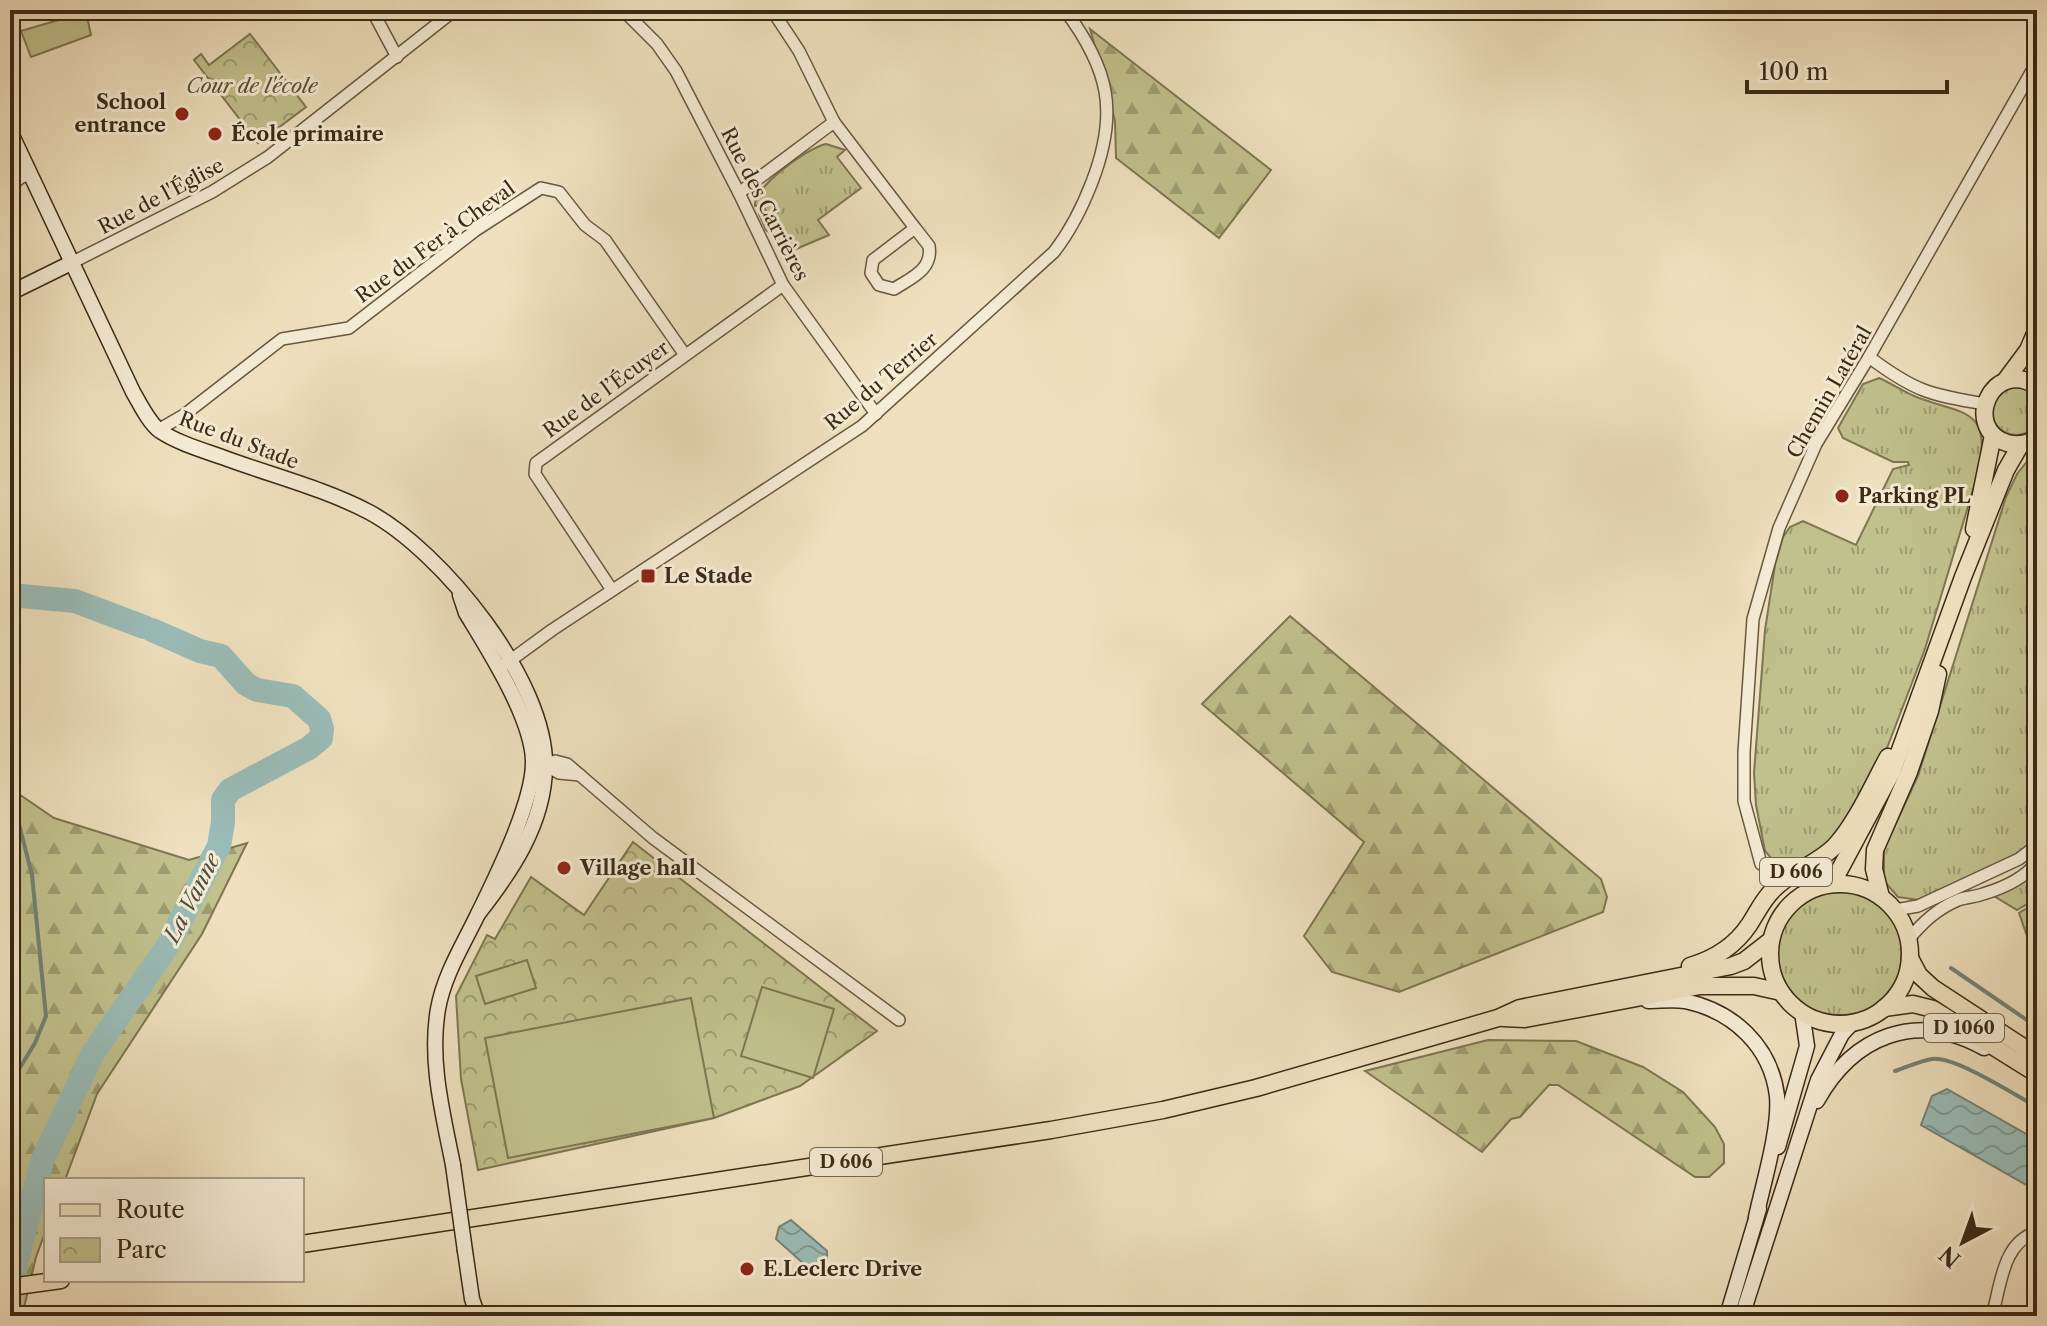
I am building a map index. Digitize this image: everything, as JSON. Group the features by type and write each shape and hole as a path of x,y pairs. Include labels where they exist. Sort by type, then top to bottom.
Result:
{"main road":[{"path":"2029,441 2002,441 1993,435 1984,415 1989,395 2005,381 2028,350 2037,329"},
{"path":"2005,381 2025,380 2037,386"},
{"name":"D 606","path":"1832,884 1892,772 1953,610 1993,435"},
{"name":"D 606","path":"1963,577 2006,470 2029,441"},
{"name":"D 606","path":"1881,897 1874,869 1875,850 1903,786 1930,711 1953,610"},
{"name":"D 606","path":"1627,994 1725,950 1739,938 1773,890 1834,846 1845,833 1917,707"},
{"path":"1832,884 1857,886 1881,897 1895,910 1908,940 1910,958 1903,983 1884,1008 1853,1022 1835,1024 1802,1012 1781,992 1771,967 1771,940 1778,919 1792,902 1810,890 1832,884"},
{"name":"D 606","path":"304,1244 1051,1130 1163,1110 1256,1088 1498,1018 1525,1019 1731,966 1744,961 1771,940"},
{"name":"D 1060","path":"1910,958 1919,975 1933,988 2037,1056"},
{"name":"D 606","path":"1627,994 1700,986 1754,986 1781,992"},
{"name":"D 1060","path":"1884,1008 1913,1004 1933,1009 2037,1076"},
{"path":"10,1287 48,1282"}],"street":[{"path":"372,10 397,57"},
{"name":"Rue des Carrières","path":"623,10 657,44 676,71 783,285 876,414"},
{"path":"772,10 799,51 834,122 929,246 928,263 923,270 894,289 879,285 871,273 873,260 915,228"},
{"name":"Rue du Terrier","path":"504,666 612,590 862,426 1054,252 1070,231 1082,207 1106,142 1109,124 1107,100 1095,57 1065,10"},
{"name":"Rue de l'Église","path":"71,263 212,192 268,157 453,11"},
{"name":"Chemin Latéral","path":"1761,864 1744,801 1744,752 1753,619 1779,528 1816,444 2037,62"},
{"path":"739,193 834,122"},
{"name":"Rue du Stade","path":"10,131 133,392 158,430 191,446 369,512 418,545 478,611 504,666 535,711 542,792 533,827 504,880 478,914 447,978 438,1009 435,1061 472,1299 478,1316"},
{"path":"10,187 30,173"},
{"name":"Rue du Fer à Cheval","path":"158,430 184,415 282,339 349,328 476,230 541,188 559,192 585,225 605,240 685,355"},
{"path":"10,293 71,263"},
{"name":"Rue de l’Écuyer","path":"612,590 535,474 534,467 544,456 783,285"},
{"path":"1869,357 1901,382 1930,395 1985,404"},
{"path":"540,763 555,761 567,764 653,838 899,1020"},
{"path":"1895,910 1918,906 2019,859 2037,845"},
{"path":"1908,940 1936,911 1962,898 2008,885 2021,878 2037,862"},
{"path":"1627,994 1682,1000 1712,1009 1737,1022 1755,1041 1770,1067 1777,1097 1756,1217"},
{"path":"1727,1316 1804,1063 1807,1046 1802,1012"},
{"path":"1742,1316 1818,1080 1842,1034 1853,1022"},
{"path":"1798,1137 1831,1077 1848,1058 1893,1034 1916,1030 1946,1032 1973,1042 2037,1076"},
{"path":"1992,1316 2011,1249 2024,1237 2037,1232"}],"green space":[{"path":"86,12 91,35 31,57 21,31"},
{"path":"1090,29 1271,170 1219,238 1116,158 1115,121"},
{"name":"Cour de l'école","path":"250,34 306,107 258,143 194,60 201,54 209,65"},
{"path":"826,144 845,150 837,157 861,188 818,220 829,235 796,249 766,230 759,214 766,211 762,204 755,206 757,198 783,169"},
{"path":"1879,378 1914,396 1969,416 1981,434 1980,467 1925,649 1882,761 1858,803 1829,843 1784,873 1765,851 1756,805 1754,773 1765,630 1775,565 1783,537 1790,527 1803,521 1856,545 1893,469 1909,465 1908,462 1893,462 1843,438 1838,428 1863,384"},
{"path":"2016,387 2033,394 2040,411 2033,428 2016,435 1999,428 1992,411 1999,394"},
{"path":"2037,449 2037,836 2019,854 1918,900 1898,897 1884,881 1884,849 1918,776 2006,497 2017,474"},
{"path":"1290,616 1601,879 1607,897 1603,912 1399,992 1332,972 1304,936 1364,842 1202,704"},
{"path":"10,788 54,818 189,860 247,843 202,934 97,1094 66,1178 44,1178 44,1235 22,1316 10,1316 10,1039 13,1034 16,861 10,838"},
{"path":"633,842 877,1031 800,1086 714,1118 478,1170 461,1079 456,996 487,935 495,939 531,877 584,915"},
{"path":"2030,875 2037,898 2017,910 1994,896"},
{"path":"1840,891 1864,896 1884,909 1897,929 1902,953 1897,977 1884,997 1864,1010 1840,1015 1816,1010 1796,997 1783,977 1778,953 1783,929 1796,909 1816,896"},
{"path":"2037,902 2037,965 2019,913"},
{"path":"527,960 536,988 485,1004 476,976"},
{"path":"762,987 834,1009 813,1078 741,1056"},
{"path":"691,998 714,1118 508,1158 485,1038"},
{"path":"1488,1040 1576,1041 1643,1067 1683,1092 1715,1127 1724,1144 1724,1163 1709,1177 1695,1177 1558,1085 1549,1085 1520,1117 1511,1119 1482,1152 1365,1071"}],"water":[{"path":"1947,1089 2037,1140 2037,1191 1921,1125 1932,1096"},
{"path":"791,1220 827,1251 827,1260 814,1273 776,1239 779,1227"}],"waterway":[{"name":"La Vanne","path":"10,595 75,601 144,627"},
{"name":"La Vanne","path":"10,1289 42,1161 93,1053 167,947 219,846 223,800 230,790 309,748 321,738 319,719 293,696 257,690 246,684 221,656 200,651 152,630"},
{"path":"10,789 32,875 46,1016 35,1043 10,1084"},
{"path":"1951,968 2037,1027"},
{"path":"1895,1071 1927,1060 1942,1060 1970,1070 2037,1107"}],"place":[{"name":"School entrance","path":"182,114"},
{"name":"École primaire","path":"215,134"},
{"name":"Parking PL","path":"1842,496"},
{"name":"Le Stade","path":"648,576"},
{"name":"Village hall","path":"564,868"},
{"name":"E.Leclerc Drive","path":"747,1269"}]}
